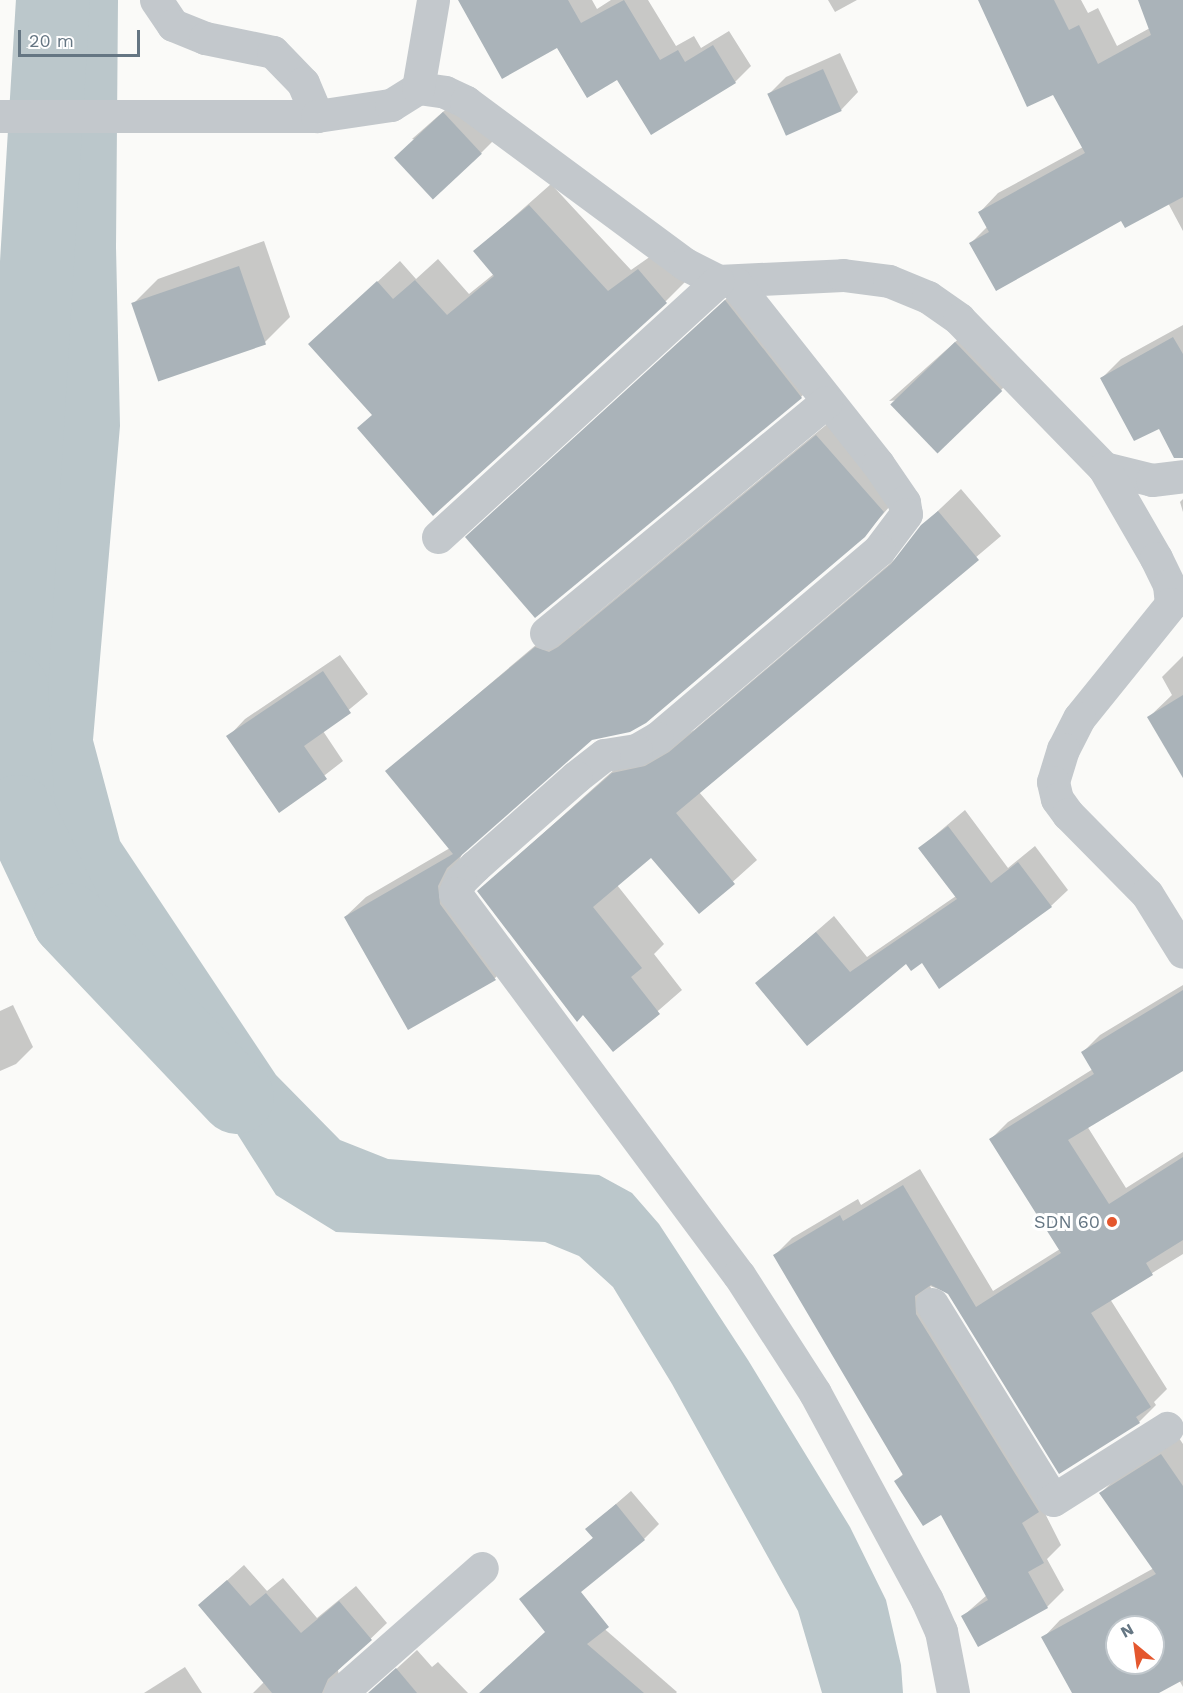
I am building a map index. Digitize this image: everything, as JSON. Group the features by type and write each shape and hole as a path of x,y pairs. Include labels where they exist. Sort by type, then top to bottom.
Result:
{"street":[{"path":"156,0 173,25 205,38 273,52 303,83 317,116"},
{"path":"418,87 433,0"},
{"path":"0,116 152,119 317,116 391,105 418,87 445,92 466,102 685,264 726,282 826,402 904,502 906,514 901,526 879,550 657,738 636,750 604,755 576,777 475,866 460,881 455,893 732,1266 815,1393 927,1600 941,1631 953,1693"},
{"path":"438,537 726,282 843,275 889,280 928,297 959,320 1104,468 1156,558 1168,585 1171,604 1079,717 1063,749 1053,782 1057,799 1068,814 1147,894 1183,952"},
{"path":"546,633 826,402"},
{"path":"1104,468 1152,480 1183,476"},
{"path":"932,1304 1053,1500 1178,1432"},
{"path":"340,1693 482,1568"}],"shaded area":[{"path":"47,0 118,0 116,247 120,426 93,740 120,841 276,1075 340,1140 388,1159 599,1175 632,1193 659,1224 748,1360 850,1527 886,1600 901,1665 903,1693 822,1693 798,1611 672,1384 613,1287 579,1256 545,1242 336,1232 276,1195 42,825 39,791 52,285"}],"building":[{"path":"458,0 568,0 581,23 624,0 660,60 678,50 685,62 713,45 736,83 651,135 617,80 587,98 557,48 502,79"},
{"path":"978,0 1054,0 1069,30 1079,25 1098,64 1151,35 1138,0 1183,0 1183,197 1125,228 1121,221 996,291 969,243 989,232 978,212 1085,153 1053,95 1027,107"},
{"path":"823,69 842,111 786,136 767,94"},
{"path":"443,112 482,154 433,199 394,158"},
{"path":"529,205 608,291 638,269 667,303 433,516 357,428 372,415 308,344 377,281 393,299 415,280 447,315 494,276 473,251"},
{"path":"239,266 266,344 158,382 131,303"},
{"path":"725,300 802,398 535,618 465,537"},
{"path":"1173,337 1183,354 1183,458 1174,458 1159,429 1134,441 1100,378"},
{"path":"955,342 1002,391 937,453 890,405"},
{"path":"816,435 884,512 865,537 646,723 630,732 592,740 447,868 438,886 440,904 496,980 408,1030 344,917 453,854 385,771 535,647 549,652 558,647"},
{"path":"938,511 979,560 676,813 735,884 699,914 651,858 593,907 642,968 631,977 660,1014 613,1052 583,1015 577,1022 477,891 612,773 645,766 669,752 891,564 921,525"},
{"path":"323,671 351,713 304,746 327,779 279,813 226,736"},
{"path":"1183,695 1183,778 1147,717"},
{"path":"948,826 991,883 1018,862 1052,907 939,989 922,963 911,971 906,964 807,1046 755,983 816,932 850,972 957,899 918,848"},
{"path":"1183,990 1183,1071 1068,1140 1109,1204 1183,1157 1183,1240 1146,1263 1153,1275 1091,1313 1151,1407 1136,1417 1140,1423 1059,1474 948,1294 931,1285 915,1296 916,1314 1039,1512 1022,1523 1044,1563 1028,1572 1048,1608 978,1647 961,1616 988,1600 941,1515 923,1526 894,1481 903,1475 773,1255 840,1215 843,1221 903,1185 976,1307 1061,1253 989,1139 1094,1074 1081,1052"},
{"path":"1161,1454 1183,1486 1183,1680 1159,1693 1072,1693 1041,1637 1156,1574 1099,1493"},
{"path":"616,1504 645,1540 581,1592 609,1627 587,1644 644,1693 479,1693 545,1632 519,1599 593,1538 585,1529"},
{"path":"227,1580 250,1606 266,1593 301,1633 339,1601 372,1640 328,1679 322,1693 272,1693 198,1605"},
{"path":"396,1668 417,1693 368,1693"}],"waterway":[{"path":"53,0 11,688 18,812 69,920 237,1097"}],"place":[{"name":"SDN 60","path":"1112,1222"}]}
